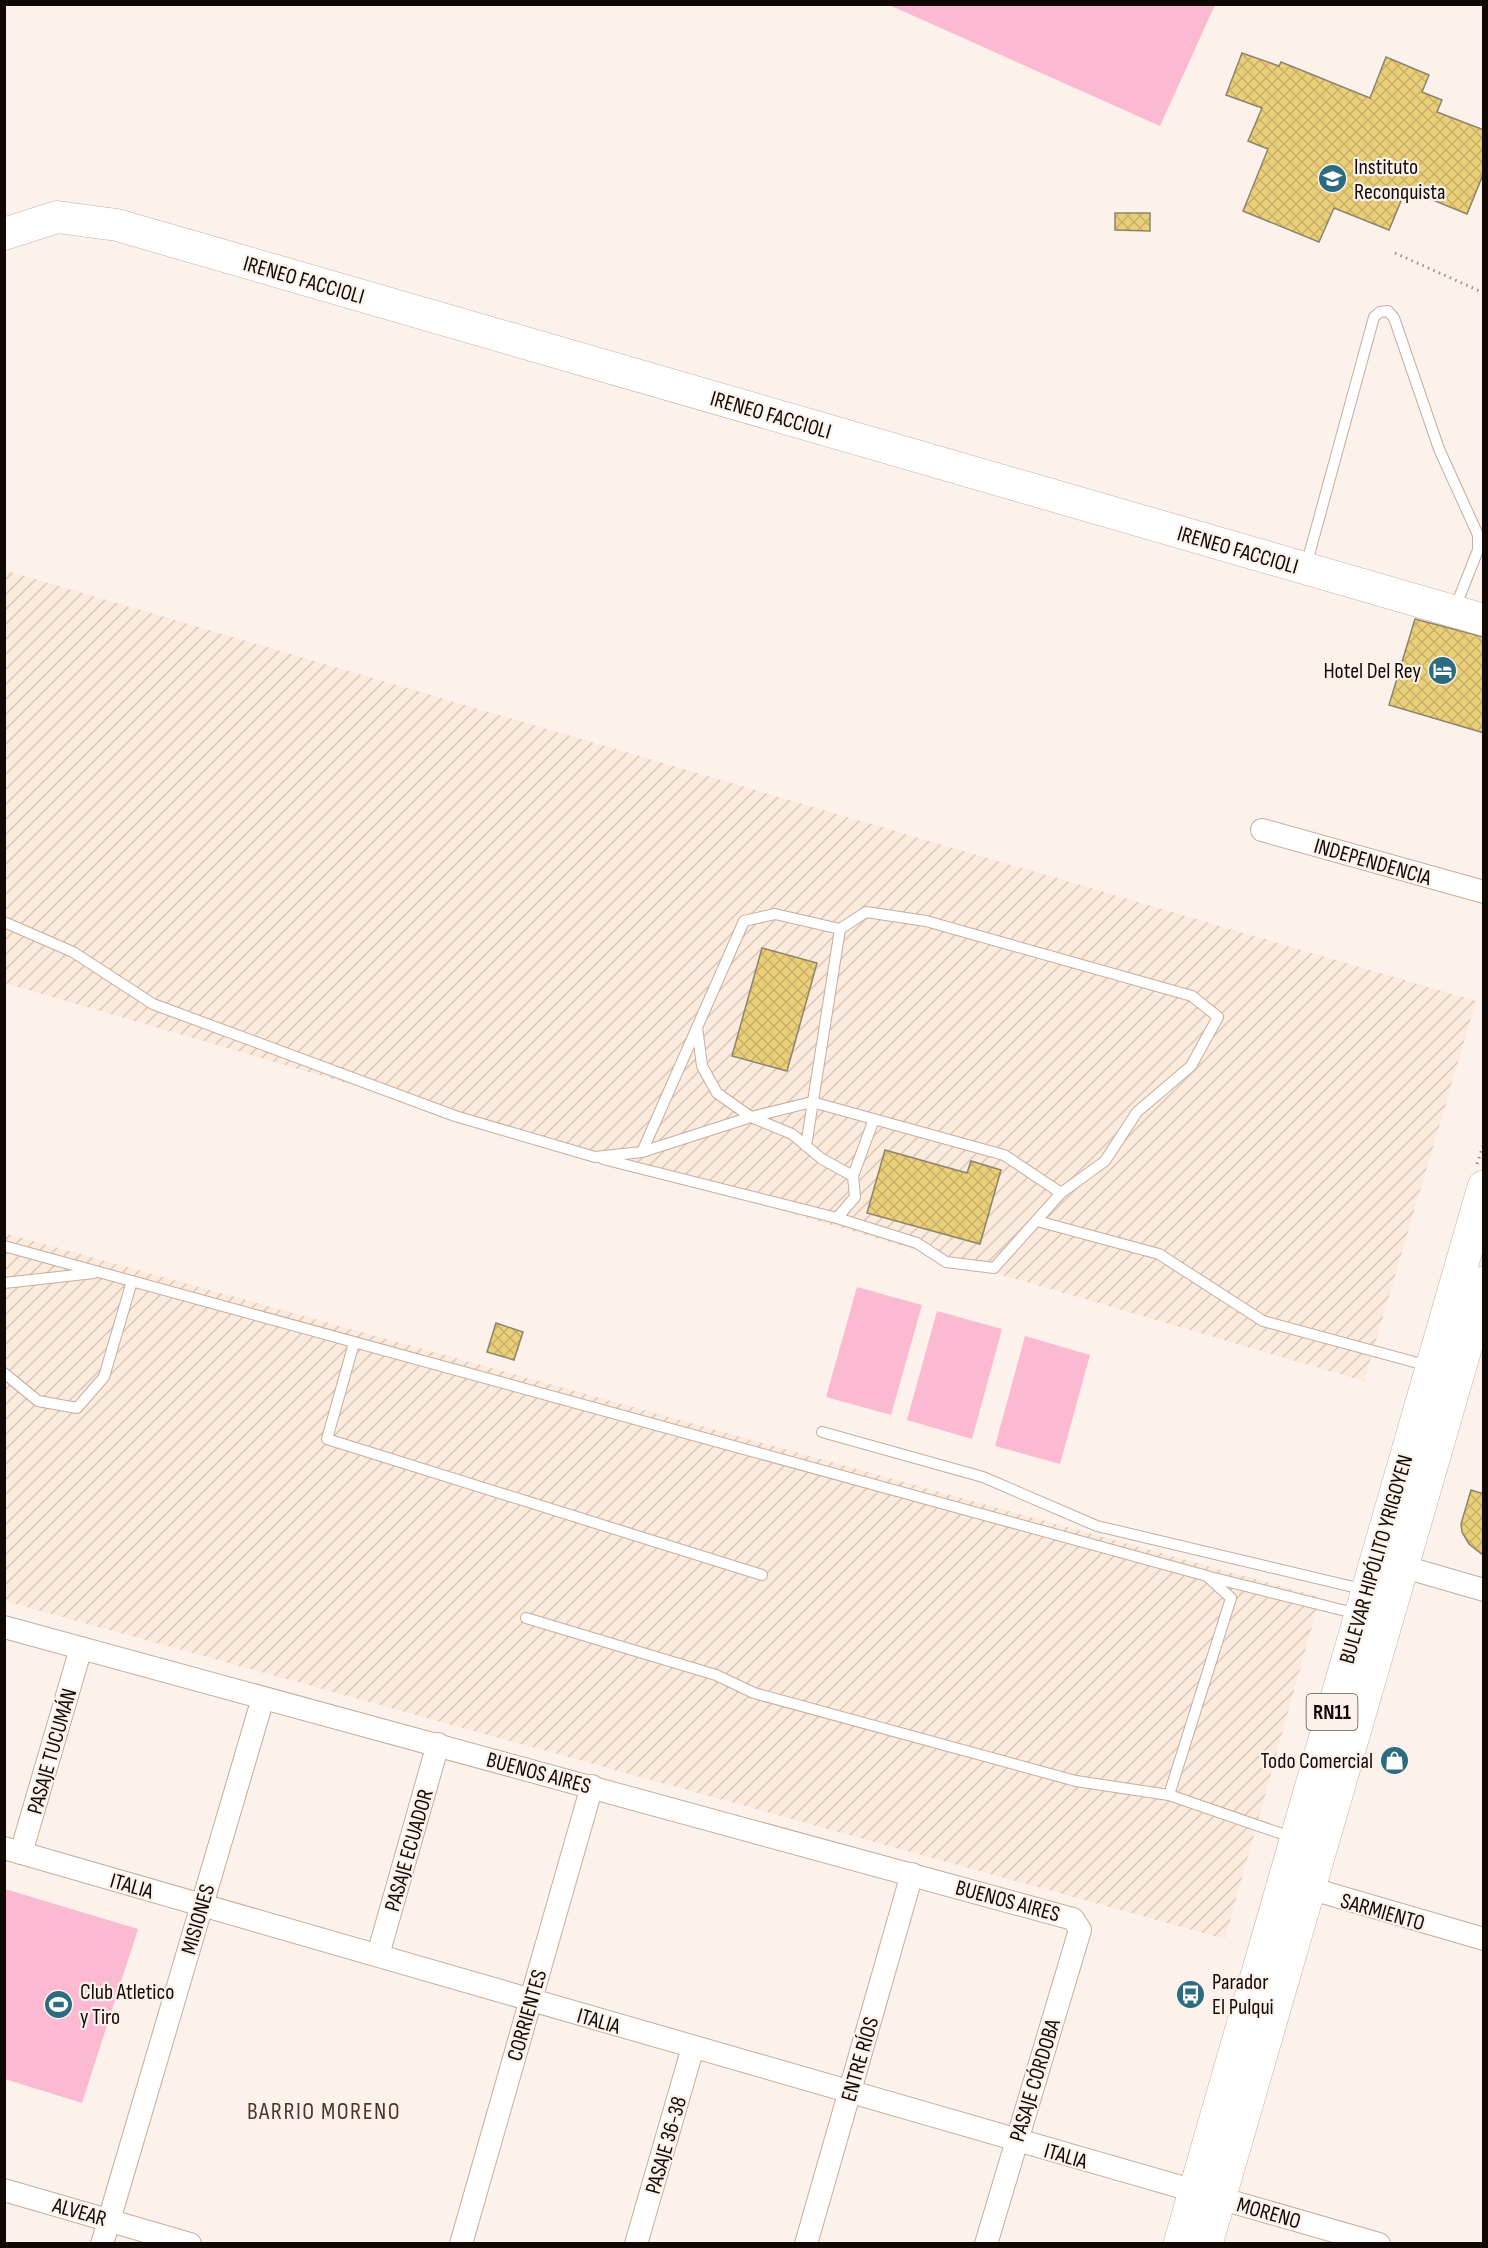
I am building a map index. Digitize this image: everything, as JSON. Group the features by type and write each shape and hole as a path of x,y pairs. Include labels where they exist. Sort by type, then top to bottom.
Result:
{"highway":[{"name":"BULEVAR HIPÓLITO YRIGOYEN","path":"1296,1885 1296,1839 1431,1367 1477,1235 1484,1187"},
{"name":"BULEVAR HIPÓLITO YRIGOYEN","path":"1179,2244 1206,2194 1296,1885 1401,1566 1484,1283"},
{"name":"BULEVAR HIPÓLITO YRIGOYEN","path":"1206,2194 1206,2244"}],"street":[{"name":"IRENEO FACCIOLI","path":"4,234 57,217 117,225 1469,616"},
{"name":"INDEPENDENCIA","path":"1262,830 1484,892"},
{"path":"1401,1566 1484,1590"},
{"name":"BUENOS AIRES","path":"4,1627 1073,1919"},
{"name":"PASAJE TUCUMÁN","path":"13,1851 81,1648"},
{"name":"MISIONES","path":"102,2244 263,1698"},
{"name":"PASAJE ECUADOR","path":"378,1955 438,1744"},
{"name":"CORRIENTES","path":"461,2244 592,1786"},
{"name":"ITALIA","path":"13,1851 1206,2194"},
{"name":"ENTRE RÍOS","path":"806,2244 912,1874"},
{"name":"SARMIENTO","path":"1296,1885 1484,1939"},
{"name":"PASAJE CÓRDOBA","path":"986,2244 1015,2140 1080,1929 1073,1919"},
{"name":"PASAJE 36-38","path":"636,2244 693,2047"},
{"name":"ALVEAR","path":"4,2190 190,2244"},
{"name":"MORENO","path":"1206,2194 1379,2244"}],"lane":[{"path":"1305,569 1374,317 1380,312 1388,311 1394,318 1439,449 1478,535 1469,616"},
{"path":"4,922 73,952 153,1004 455,1116 595,1156 837,1218 917,1243 946,1262 994,1268 1061,1193 1105,1161 1137,1112 1191,1066 1218,1017 1192,996 926,921 866,912 840,929 775,914 744,921 642,1152"},
{"path":"806,1146 840,929"},
{"path":"697,1027 702,1066 717,1093 751,1117 792,1134 822,1159 853,1176"},
{"path":"595,1156 642,1152 751,1117 812,1102 1004,1155 1061,1193"},
{"path":"837,1218 855,1197 853,1176 874,1119"},
{"path":"1037,1221 1159,1254 1263,1321 1431,1367"},
{"path":"4,1246 1207,1576 1363,1603"},
{"path":"4,1283 100,1273"},
{"path":"4,1373 38,1401 77,1408 104,1377 132,1281"},
{"path":"354,1343 327,1439 762,1575"},
{"path":"822,1432 983,1477 1097,1526 1363,1603"},
{"path":"1169,1795 1231,1598 1207,1576"},
{"path":"526,1618 716,1675 754,1693 1076,1781 1169,1795 1296,1839"}],"path":[{"path":"1395,253 1484,292"}],"shaded area":[{"path":"1215,4 1160,126 889,5"},
{"path":"4,570 1476,1001 1364,1381 5,983"},
{"path":"4,1233 1320,1597 1225,1939 5,1601"},
{"path":"857,1287 922,1305 891,1415 826,1397"},
{"path":"937,1311 1002,1329 972,1439 907,1420"},
{"path":"1025,1336 1090,1355 1060,1464 995,1446"},
{"name":"Club Atletico y Tiro","path":"5,1889 138,1929 82,2103 5,2079"}],"building":[{"name":"Instituto Reconquista","path":"1242,53 1279,66 1281,62 1370,98 1386,57 1429,75 1422,92 1442,100 1437,112 1484,130 1484,172 1467,214 1406,189 1389,230 1334,208 1319,242 1243,211 1268,149 1248,141 1262,108 1226,95"},
{"path":"1115,213 1150,213 1150,231 1115,230"},
{"name":"Hotel Del Rey","path":"1415,619 1484,637 1484,733 1389,705"},
{"path":"762,948 817,963 787,1071 732,1056"},
{"path":"885,1150 967,1173 971,1161 1001,1170 980,1244 867,1213"},
{"path":"496,1323 523,1332 514,1360 487,1352"},
{"path":"1471,1490 1484,1494 1484,1556 1469,1544 1462,1532 1461,1524"}],"place":[{"name":"Instituto Reconquista","path":"1333,179"},
{"name":"Hotel Del Rey","path":"1442,670"},
{"name":"Todo Comercial","path":"1394,1760"},
{"name":"Parador El Pulqui","path":"1191,1994"},
{"name":"Club Atletico y Tiro","path":"59,2004"}],"district":[{"name":"BARRIO MORENO","path":"324,2111"}]}
